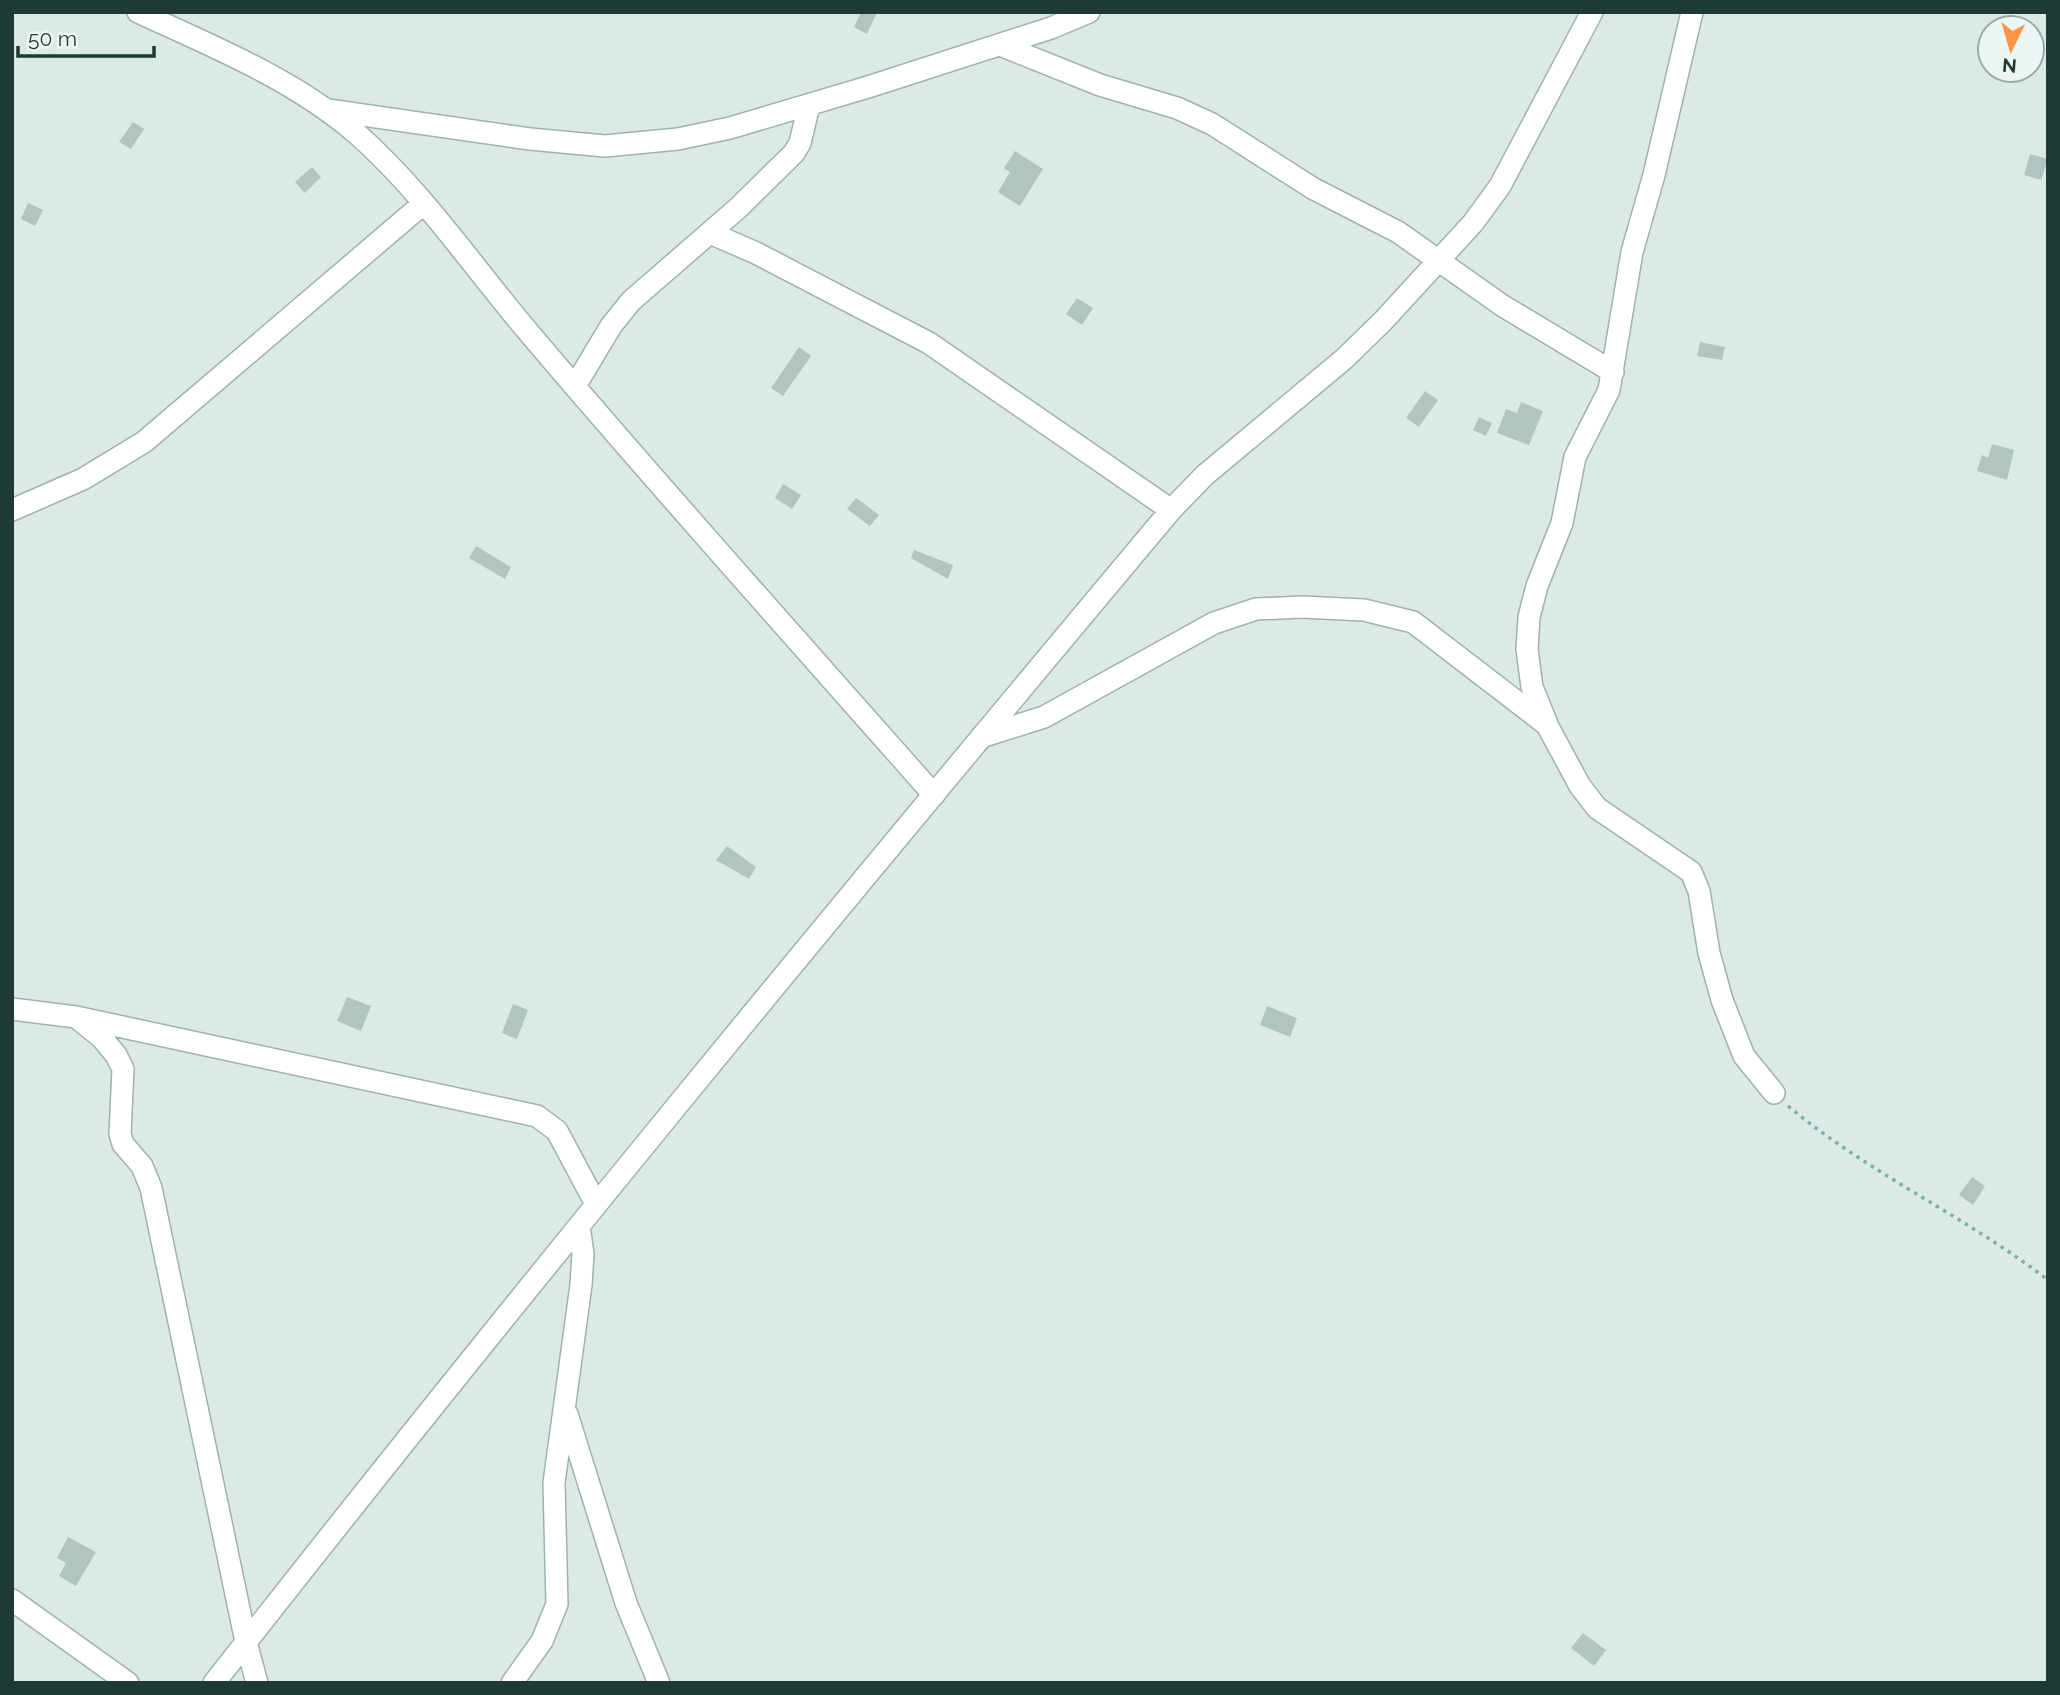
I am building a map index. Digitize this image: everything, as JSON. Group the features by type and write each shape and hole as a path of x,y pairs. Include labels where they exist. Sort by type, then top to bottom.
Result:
{"street":[{"path":"138,12 264,72 326,110 356,133 423,204 575,386 933,795"},
{"path":"326,110 530,139 605,146 678,139 809,105 1000,45 1089,12"},
{"path":"214,1683 596,1204 1171,510 1205,475 1344,359 1383,321 1473,223 1500,186 1592,12"},
{"path":"1692,12 1654,175 1632,252 1613,372 1604,401 1575,457 1562,523 1537,586 1529,617 1527,649 1532,687 1547,725 1580,786 1597,808 1691,872 1699,891 1709,953 1722,1000 1744,1056 1773,1093"},
{"path":"1000,45 1100,85 1196,116 1314,189 1398,232 1503,306 1613,372"},
{"path":"575,386 625,308 710,233 794,153 800,143 809,105"},
{"path":"12,510 83,479 144,442 423,204"},
{"path":"710,233 756,253 929,343 1171,510"},
{"path":"981,737 1044,717 1214,623 1256,609 1301,607 1364,610 1413,622 1547,725"},
{"path":"12,1009 76,1017 537,1116 557,1131 596,1204"},
{"path":"76,1017 102,1038 123,1069 120,1134 123,1144 142,1166 151,1188 246,1642 257,1683"},
{"path":"512,1683 542,1641 557,1604 554,1483 581,1285 583,1254 579,1226"},
{"path":"565,1406 626,1603 660,1682"},
{"path":"12,1600 128,1683"}],"path":[{"path":"1773,1093 1812,1125 2048,1280"}],"building":[{"path":"861,12 877,12 867,34 854,27"},
{"path":"133,122 144,129 131,149 119,142"},
{"path":"1015,151 1043,169 1020,206 998,192 1010,172 1004,168"},
{"path":"2030,154 2048,159 2041,180 2024,175"},
{"path":"312,167 321,177 305,193 295,182"},
{"path":"28,203 43,210 35,226 21,219"},
{"path":"1077,298 1093,308 1082,325 1066,314"},
{"path":"1700,342 1725,347 1722,360 1697,356"},
{"path":"799,347 811,356 783,396 771,388"},
{"path":"1425,391 1438,400 1419,427 1406,418"},
{"path":"1521,402 1543,411 1529,445 1497,433 1506,409 1517,413"},
{"path":"1479,417 1492,423 1486,436 1473,430"},
{"path":"1992,444 2014,450 2007,480 1977,471 1982,455 1988,458"},
{"path":"783,484 801,495 792,509 775,498"},
{"path":"856,498 879,515 870,526 847,509"},
{"path":"476,546 511,567 505,579 469,558"},
{"path":"914,550 953,565 948,579 911,558"},
{"path":"727,846 756,867 749,879 716,860"},
{"path":"347,997 371,1006 361,1031 337,1021"},
{"path":"513,1004 528,1010 517,1039 502,1033"},
{"path":"1267,1006 1297,1018 1290,1037 1260,1025"},
{"path":"1972,1177 1985,1186 1973,1205 1959,1195"},
{"path":"68,1537 96,1552 76,1586 59,1576 66,1563 57,1558"},
{"path":"1583,1633 1606,1650 1594,1666 1571,1648"}]}
